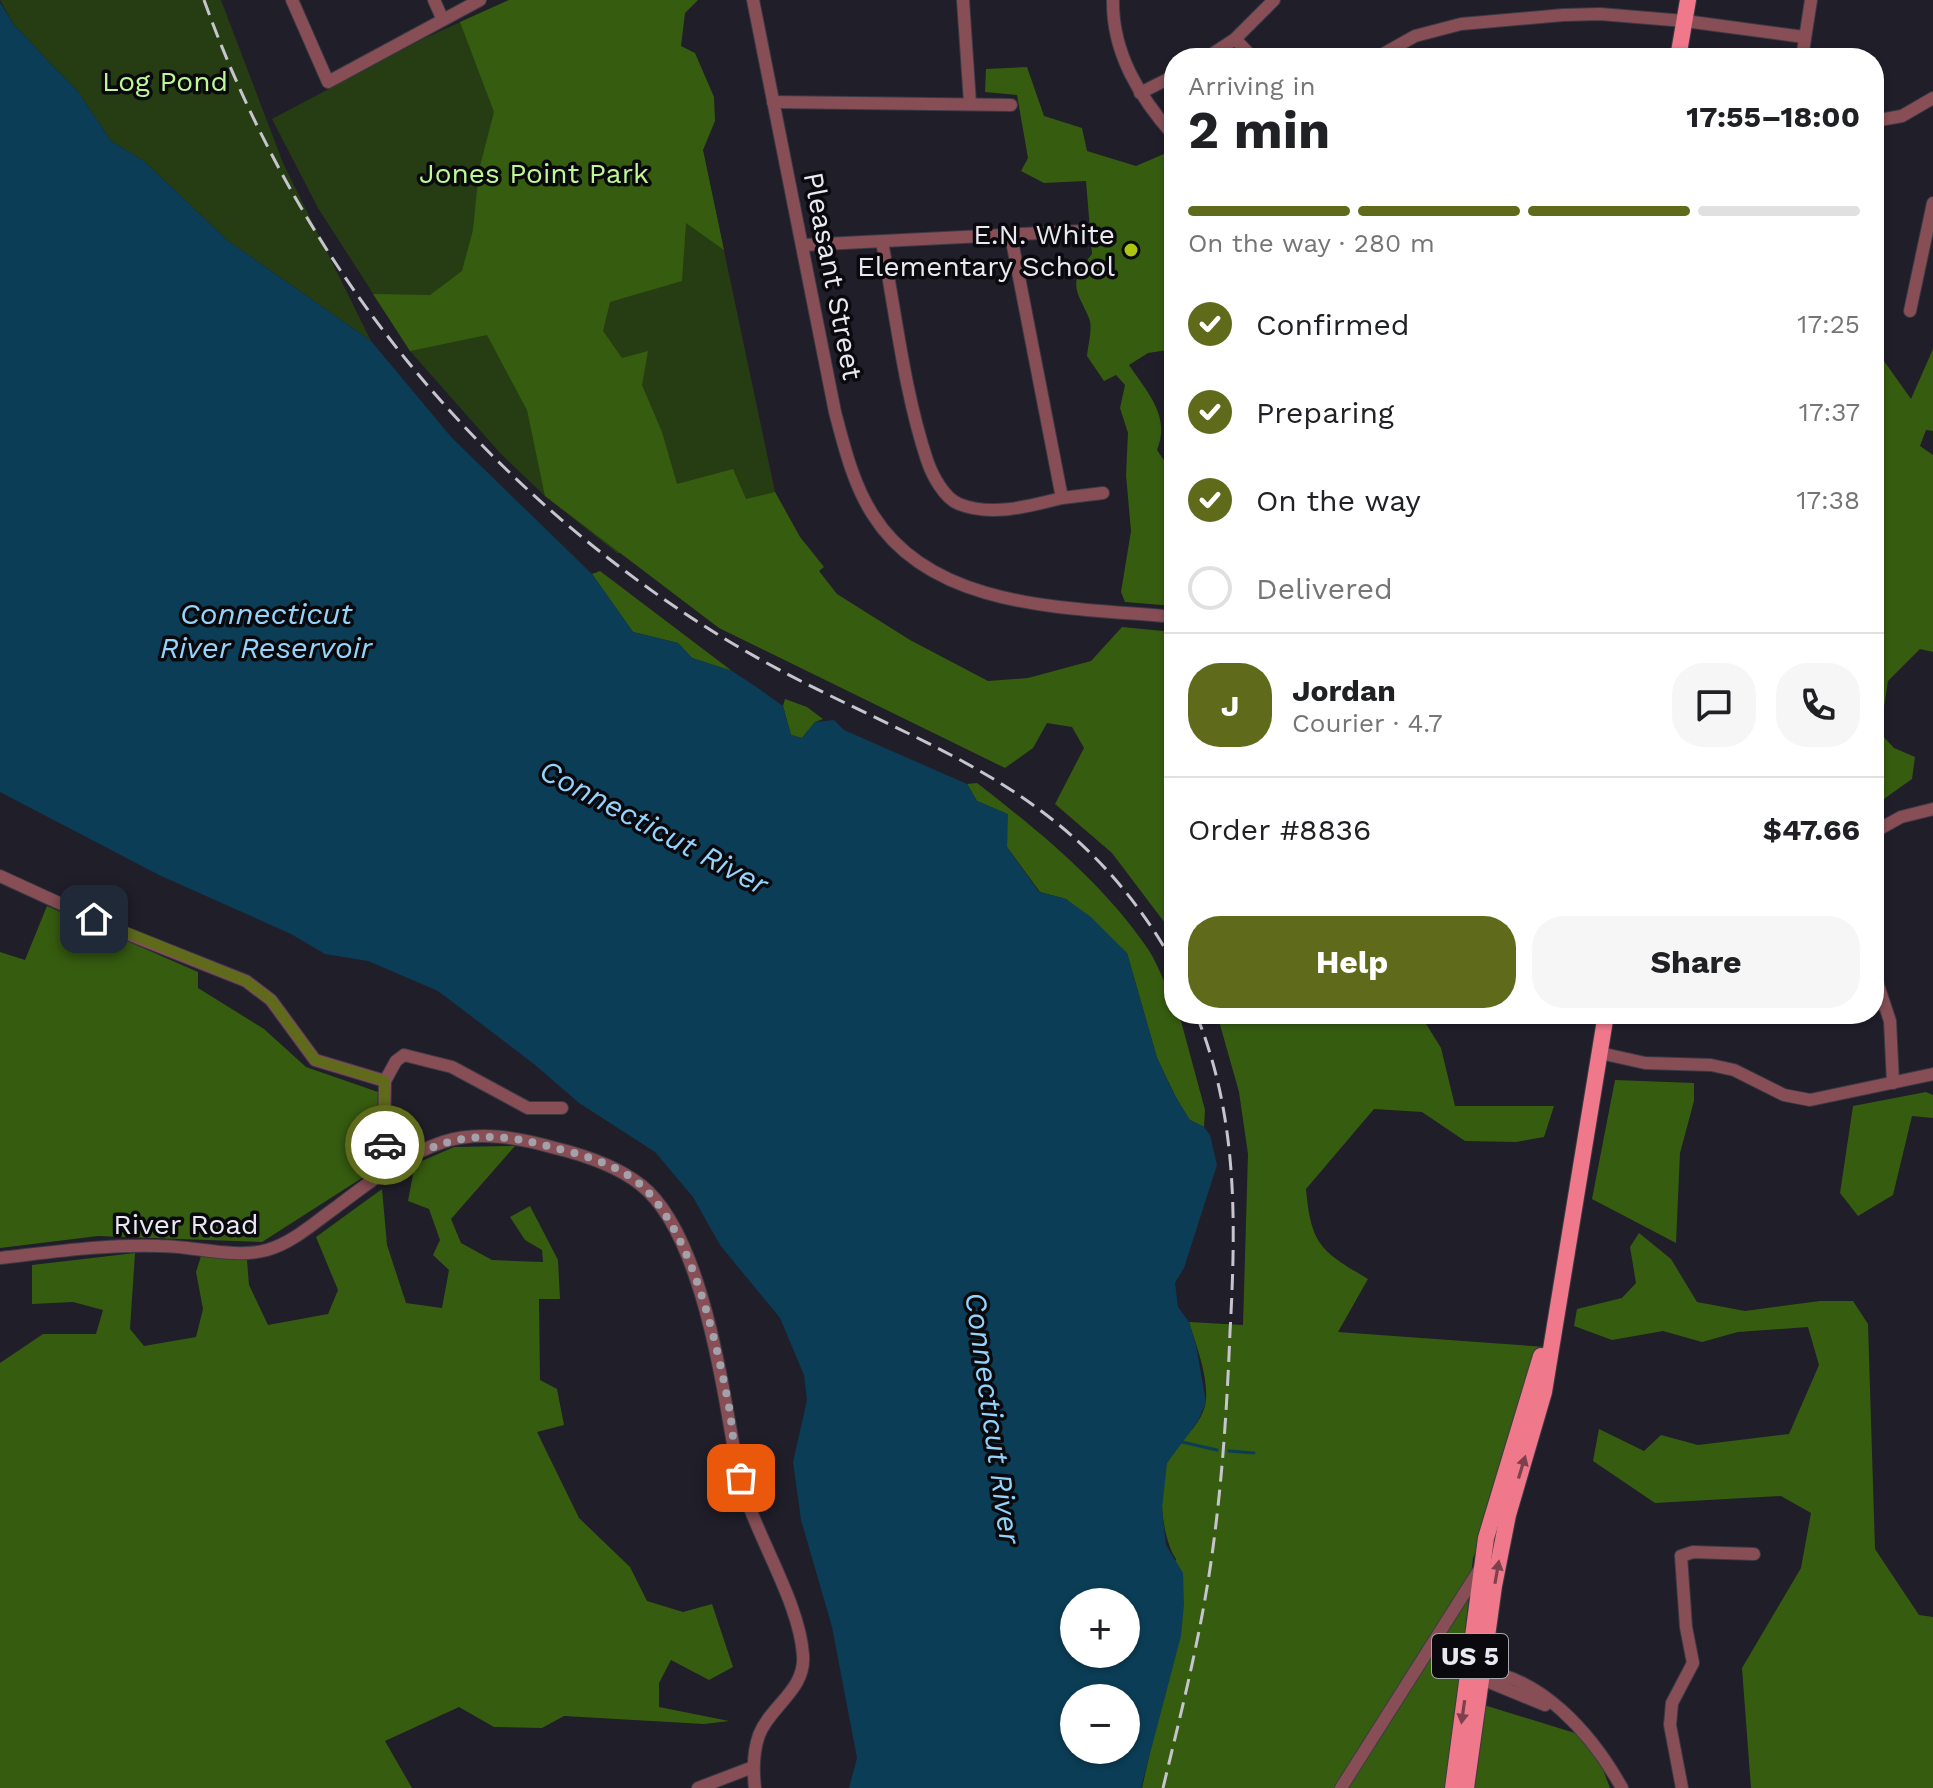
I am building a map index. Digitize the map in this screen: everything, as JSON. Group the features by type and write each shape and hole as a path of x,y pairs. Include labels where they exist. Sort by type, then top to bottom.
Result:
{"main road":[{"path":"1680,48 1688,0"},
{"name":"US 5","path":"1453,1788 1502,1543 1544,1392 1604,1024"},
{"name":"US 5","path":"1466,1788 1478,1674 1483,1564 1495,1504 1557,1305"}],"street":[{"path":"292,0 328,82 480,0"},
{"path":"434,0 442,18"},
{"name":"Pleasant Street","path":"753,0 848,460 873,515 904,550 949,580 982,592 1071,607 1164,616"},
{"path":"963,0 970,103"},
{"path":"1113,0 1113,18 1122,55 1140,93 1164,123"},
{"path":"1221,48 1235,39 1274,0"},
{"path":"1803,48 1811,0"},
{"path":"1394,48 1415,36 1461,24 1600,14 1685,21 1804,37"},
{"path":"1235,39 1244,48"},
{"path":"1140,93 1164,81"},
{"path":"1884,119 1902,116 1933,98"},
{"path":"773,102 1011,105"},
{"path":"1910,311 1933,203"},
{"path":"804,245 1081,231"},
{"path":"1011,236 1062,498"},
{"path":"882,242 927,462 947,496 957,503 993,509 1022,508 1062,498 1103,493"},
{"path":"1884,826 1901,817 1933,809"},
{"path":"0,876 120,931 246,981 271,1000 315,1060 385,1081"},
{"path":"1884,1003 1890,1021 1893,1083"},
{"path":"1600,1053 1645,1063 1711,1065 1734,1070 1784,1095 1810,1100 1931,1076"},
{"path":"383,1174 385,1081 396,1061 404,1055 452,1067 528,1108 562,1108"},
{"name":"River Road","path":"0,1258 120,1246 241,1253 268,1250 308,1230 403,1160 445,1141 483,1136 522,1139 610,1167 641,1185 662,1208 678,1238 698,1290 717,1353 738,1469 772,1566 797,1623 804,1657 794,1688 759,1735 753,1767 755,1788"},
{"path":"1682,1788 1670,1725 1672,1703 1693,1663 1686,1627 1681,1556 1693,1552 1754,1554"},
{"path":"1341,1788 1483,1564"},
{"path":"1478,1674 1568,1717 1602,1754 1622,1788"},
{"path":"698,1788 753,1767"}],"green space":[{"name":"Log Pond","path":"0,0 221,0 283,163 371,341 227,240 144,161 111,141 79,93 14,25"},
{"name":"Jones Point Park","path":"509,0 671,0 775,492 800,537 824,567 617,553 545,496 501,454 410,351 318,208 272,119 425,38"},
{"name":"Jones Point Park","path":"509,0 698,0 685,13 681,46 695,53 714,97 715,121 703,150 724,250 686,223 682,281 610,302 603,331 622,358 648,351 642,385 662,432 677,484 733,469 746,499 775,492 800,537 824,567 819,571 837,594 910,640 988,681 1028,678 1091,661 1122,627 1164,631 1164,922 1112,853 1055,804 1084,748 1072,727 1047,723 1033,748 1005,768 719,628 545,496 527,410 487,335 410,351 373,294 430,295 462,271 473,230 479,170 494,112 460,22"},
{"path":"1027,67 1044,116 1082,128 1087,151 1136,166 1164,154 1164,351 1148,353 1129,365 1155,405 1161,426 1157,450 1164,460 1164,605 1125,602 1121,592 1131,531 1126,475 1128,433 1120,408 1125,385 1116,375 1104,381 1087,356 1090,322 1076,286 1079,273 1092,254 1086,181 1044,183 1021,171 1028,158 1017,95 985,92 986,69"},
{"path":"1933,349 1933,431 1926,430 1920,446 1933,455 1933,652 1920,649 1888,681 1884,707 1884,361 1911,399"},
{"path":"600,571 732,671 692,658 678,643 633,632 592,574"},
{"path":"785,699 807,707 823,719 815,722 802,738 791,735 783,706"},
{"path":"1884,737 1894,748 1915,757 1912,779 1884,799"},
{"path":"977,783 1091,880 1148,949 1164,981 1164,1024 1182,1024 1205,1110 1204,1127 1190,1120 1182,1110 1157,1058 1127,953 1066,899 1040,892 1007,847 1007,814 977,801 967,784"},
{"path":"47,906 198,972 198,988 264,1029 306,1067 378,1092 376,1169 262,1242 98,1236 0,1248 0,952 25,960"},
{"path":"1220,1024 1426,1024 1441,1048 1455,1106 1554,1106 1544,1137 1516,1142 1465,1141 1422,1112 1374,1109 1306,1189 1311,1223 1321,1244 1339,1261 1368,1279 1338,1332 1560,1348 1473,1558 1458,1697 1591,1738 1610,1788 1142,1788 1157,1721 1176,1559 1164,1526 1162,1485 1171,1455 1195,1426 1206,1400 1203,1370 1189,1322 1243,1325 1248,1154 1239,1092"},
{"path":"1615,1080 1694,1083 1694,1101 1680,1153 1676,1243 1592,1199"},
{"path":"1926,1092 1933,1095 1933,1118 1912,1116 1893,1195 1858,1216 1840,1193 1853,1106"},
{"path":"515,1146 451,1219 461,1243 492,1260 543,1262 542,1250 525,1240 510,1217 530,1206 558,1260 560,1299 539,1299 540,1380 557,1389 564,1425 537,1432 579,1518 630,1567 647,1601 683,1612 712,1604 733,1667 709,1680 671,1660 659,1683 659,1707 729,1721 704,1724 564,1716 542,1728 494,1727 459,1707 385,1741 412,1788 0,1788 0,1363 43,1334 96,1334 103,1310 73,1302 32,1304 32,1265 135,1253 130,1329 144,1346 196,1337 203,1309 196,1272 201,1256 247,1260 249,1285 268,1325 328,1314 338,1290 316,1237 382,1189 387,1245 406,1303 442,1308 449,1270 433,1255 440,1240 429,1209 408,1201 415,1164 454,1147"},
{"path":"1639,1233 1671,1259 1697,1302 1745,1311 1820,1301 1853,1301 1868,1324 1875,1549 1919,1615 1933,1617 1933,1788 1751,1788 1742,1668 1801,1568 1811,1513 1781,1496 1655,1503 1593,1461 1599,1429 1644,1451 1661,1435 1698,1445 1789,1434 1819,1365 1808,1327 1738,1332 1702,1342 1663,1331 1612,1340 1574,1326 1577,1309 1622,1298 1636,1283 1630,1247"}],"water":[{"name":"Connecticut River Reservoir","path":"0,2 14,25 79,93 111,141 144,161 227,240 371,341 452,438 592,574 633,632 678,643 692,658 732,671 783,706 791,735 802,738 815,722 834,720 844,730 967,784 977,801 1008,814 1007,847 1039,892 1066,899 1091,917 1127,953 1157,1058 1190,1120 1204,1127 1210,1135 1217,1165 1184,1268 1175,1283 1178,1307 1189,1322 1196,1345 1206,1402 1198,1421 1167,1463 1162,1509 1166,1545 1183,1573 1184,1604 1181,1636 1141,1788 849,1788 857,1758 832,1627 801,1520 793,1462 807,1400 804,1375 780,1318 720,1245 693,1197 655,1152 579,1103 534,1064 438,991 368,961 325,954 291,934 159,875 0,792"}],"waterway":[{"path":"1182,1442 1217,1450"},
{"path":"1229,1451 1254,1453"}],"railway":[{"path":"204,0 244,98 292,192 347,280 410,364 479,442 555,514 637,580 725,639 790,676 974,768 1030,803 1082,845 1130,898 1164,949"},
{"path":"1163,1788 1196,1647 1211,1562 1224,1447 1232,1291 1233,1210 1227,1131 1220,1091 1200,1024"}],"way so far":[{"path":"385,1145 383,1174 403,1160 445,1141 483,1136 522,1139 569,1151 610,1167 641,1185 662,1208 678,1238 698,1290 717,1353 741,1478"}],"place":[{"name":"E.N. White Elementary School","path":"1131,250"}],"route":[{"path":"94,919 246,981 271,1000 315,1060 385,1081 385,1145"}],"water label":[{"name":"Connecticut River","path":"654,827"},
{"name":"Connecticut River","path":"993,1418"}]}
